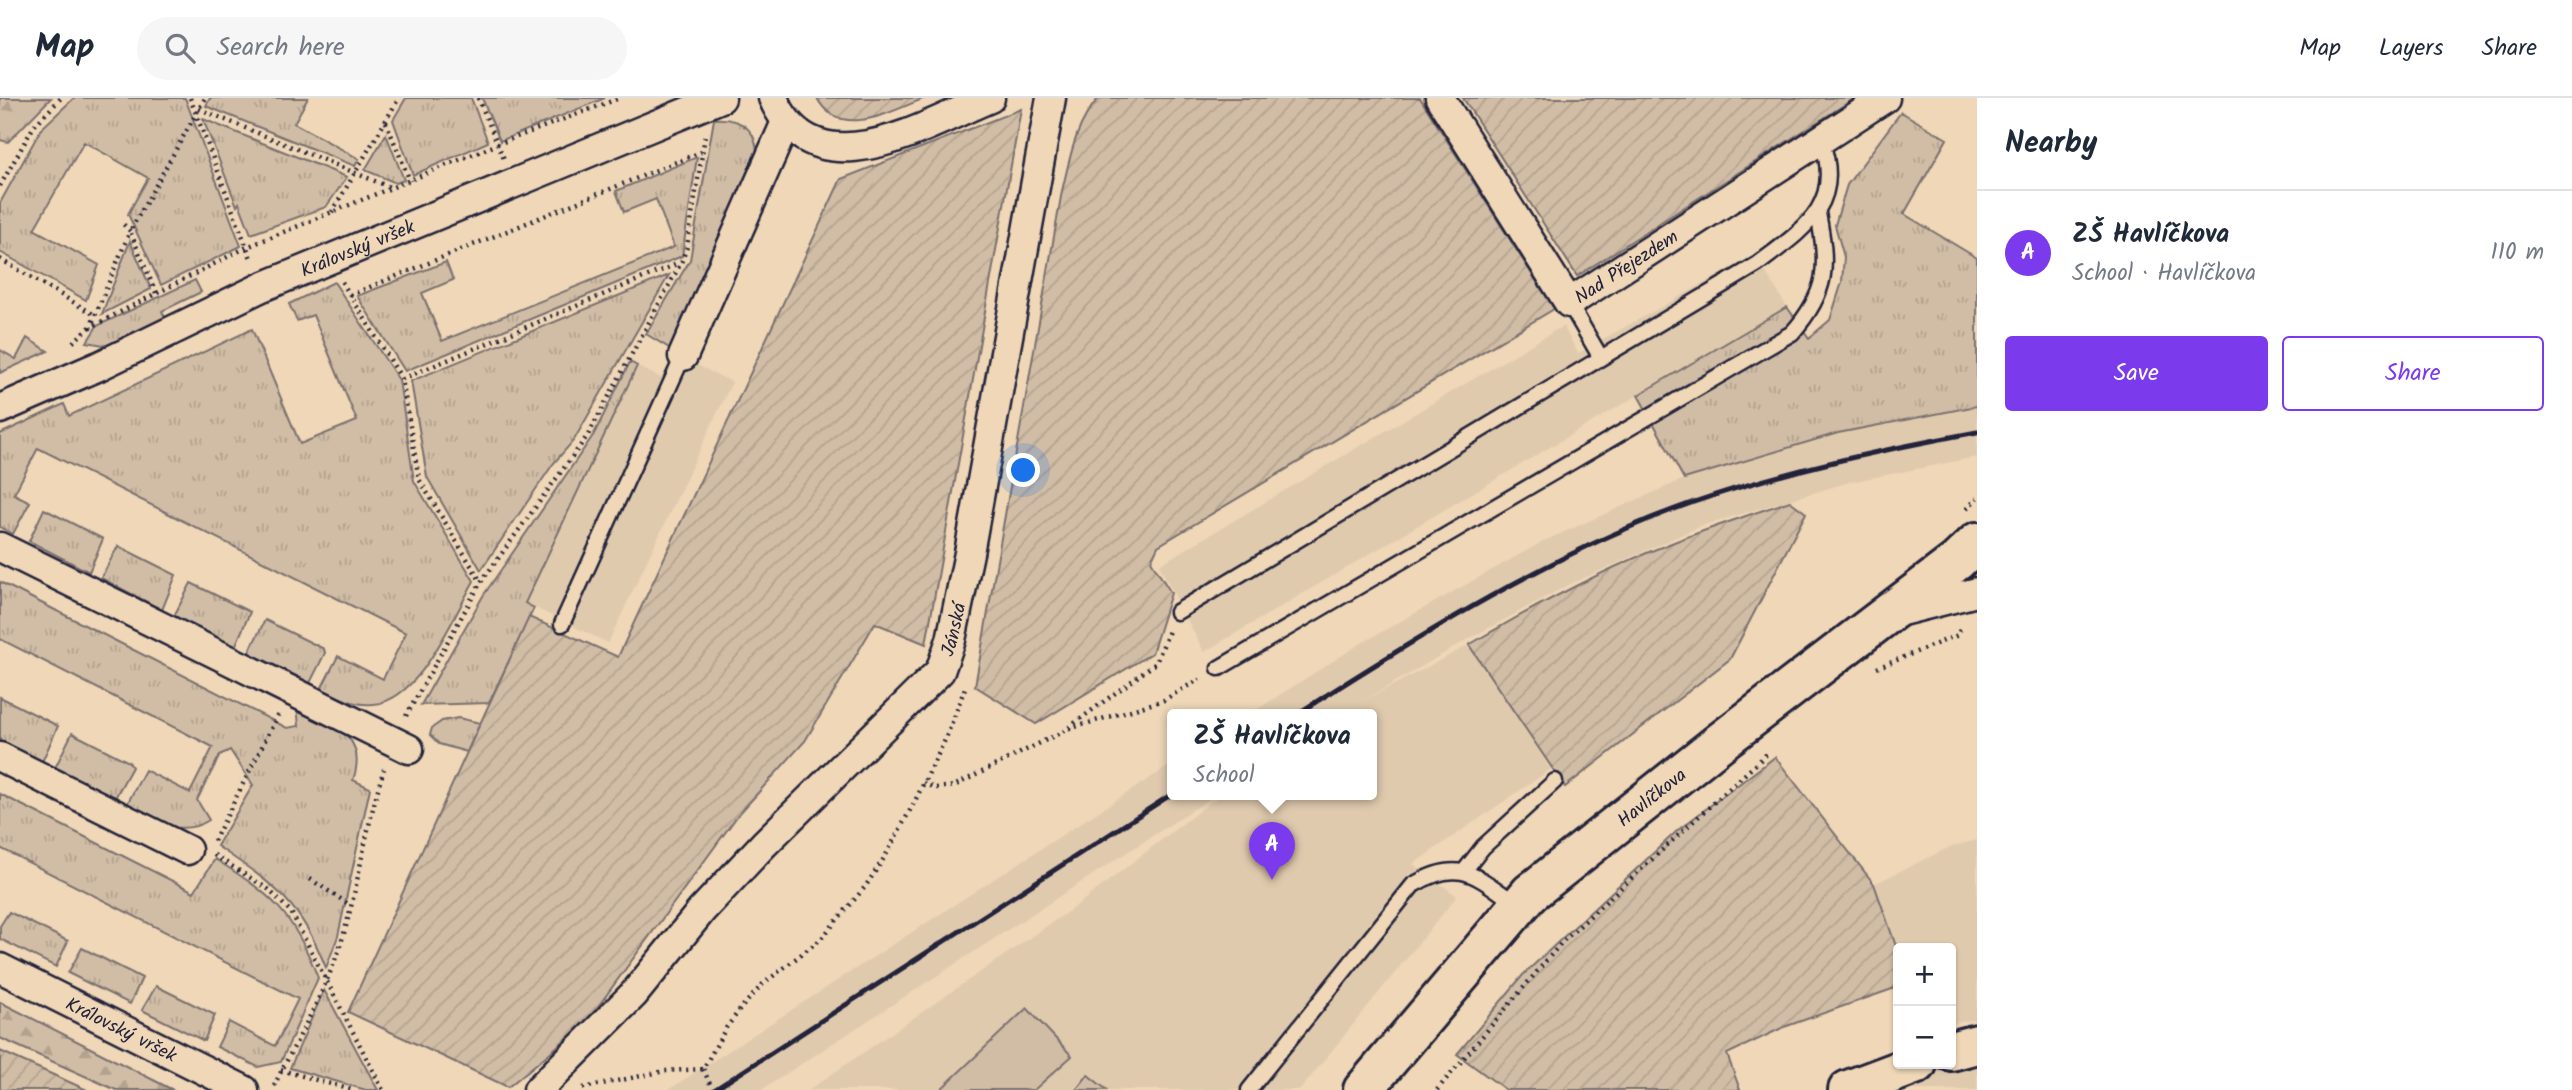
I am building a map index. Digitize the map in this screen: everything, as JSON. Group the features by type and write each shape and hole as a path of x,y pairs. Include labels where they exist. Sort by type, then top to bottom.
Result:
{"street":[{"name":"Královský vršek","path":"0,409 328,260 721,98"},
{"path":"683,356 779,110 798,132 827,146 850,150 874,146 990,98"},
{"name":"Jánská","path":"538,1090 634,994 702,910 764,844 940,671 951,640 969,553 1051,98"},
{"name":"Nad Přejezdem","path":"1440,98 1569,303 1885,98"},
{"name":"Havlíčkova","path":"1363,1090 1530,892 1957,561 1977,542"},
{"path":"0,547 409,749"},
{"path":"1885,615 1975,593"},
{"path":"0,757 187,850"},
{"name":"Královský vršek","path":"0,968 244,1090"},
{"path":"1956,1050 1977,1044"},
{"path":"1848,1090 1904,1069"}],"lane":[{"path":"1177,612 1758,264 1818,213 1828,187 1829,163 1821,140"},
{"path":"1219,668 1792,333 1813,309 1823,275 1824,246 1818,213"},
{"path":"1569,303 1601,358"},
{"path":"562,624 683,356"},
{"path":"1465,870 1483,847 1555,781"},
{"path":"1249,1090 1413,885 1432,874 1465,870 1519,905"}],"path":[{"path":"0,186 34,126 61,98"},
{"path":"190,98 247,247"},
{"path":"205,98 130,231 89,328 247,247 498,144 620,98"},
{"path":"332,213 399,98"},
{"path":"478,98 498,144"},
{"path":"197,112 393,188"},
{"path":"386,122 410,181"},
{"path":"328,260 402,379 419,479 481,582 588,435 681,262 687,247 702,152 350,295"},
{"path":"327,205 332,213"},
{"path":"122,224 130,231 156,293"},
{"path":"0,259 95,315"},
{"path":"402,379 681,262"},
{"path":"1869,671 1958,635 1975,593"},
{"path":"1064,731 1156,663 1177,612"},
{"path":"923,783 935,788 954,786 1064,731 1164,700 1219,668"},
{"path":"290,690 209,851 268,889 291,912 383,1090"},
{"path":"1437,1090 1562,942 1777,744"},
{"path":"272,1090 327,978 342,940 350,905 310,879"},
{"path":"575,1090 665,1071 703,1069"},
{"path":"281,1070 352,1090"}],"shaded area":[{"path":"1755,255 1787,307 1204,652 1159,565 1563,326 1578,353"},
{"path":"674,354 732,382 608,643 525,603 637,366 661,378"},
{"path":"1977,406 1977,457 1850,482 1701,526 1566,586 1365,700 1469,645 1551,769 1413,864 1457,896 1300,1090 809,1090 1076,906 1213,800 1377,800 1377,709 1258,709 1360,644 1544,541 1684,479 1838,433"},
{"path":"1167,767 1167,800 1208,800 761,1090 668,1090"},
{"path":"1977,840 1977,1019 1956,1023 1956,943 1895,943 1874,884 1950,847"},
{"path":"1977,1065 1977,1090 1891,1090 1929,1078"}],"green space":[{"path":"0,98 51,98 8,142 0,140"},
{"path":"74,98 185,98 241,246 161,285 128,214 148,178 84,142 34,229 99,265 86,300 0,252 0,203 41,129"},
{"path":"210,98 308,98 294,123 359,159 355,166 206,106"},
{"path":"406,98 471,98 488,142 413,175 393,120"},
{"path":"482,98 605,98 500,141"},
{"path":"817,98 925,98 882,115 852,120 839,118 827,111"},
{"path":"1099,98 1420,98 1554,309 1158,546 1151,561 1171,593 1152,653 1036,724 975,686 1062,191 1079,130"},
{"path":"1463,98 1855,98 1577,276"},
{"path":"1021,109 926,644 875,623 805,741 738,815 586,1023 508,1087 348,1012 529,617 618,657 841,179"},
{"path":"1901,112 1947,139 1904,214 1977,258 1977,406 1838,433 1684,479 1638,395 1787,307 1809,338 1830,320 1842,282 1844,257 1835,225 1847,185"},
{"path":"203,119 347,177 326,207 251,234 239,203 237,206"},
{"path":"714,119 734,121 748,129 756,144 756,164 671,349 646,334 690,260"},
{"path":"386,134 404,180 396,183 365,170"},
{"path":"697,157 682,256 405,371 357,296 446,262 453,280 422,293 442,341 674,247 656,199 624,212 616,191"},
{"path":"130,241 151,289 102,314"},
{"path":"669,275 574,440 553,464 481,570 427,477 411,381"},
{"path":"195,280 201,292 162,311 165,318 109,346 87,342 97,326"},
{"path":"334,282 399,380 414,481 474,581 445,635 420,673 406,689 390,699 373,704 353,702 321,689 338,656 383,679 406,633 38,448 14,494 30,502 13,534 0,527 0,434 64,404 69,416 252,329 300,444 357,421 313,315 297,321 289,304"},
{"path":"27,338 48,351 0,373 0,350 16,359"},
{"path":"630,362 637,366 525,603 534,608 489,703 421,705 483,596 594,434"},
{"path":"1790,501 1806,513 1730,659 1565,787 1469,645 1542,603 1617,566 1684,538"},
{"path":"44,509 103,539 89,572 29,541"},
{"path":"118,546 176,575 162,610 101,578"},
{"path":"0,582 287,728 299,726 297,706 334,725 351,741 356,752 357,765 353,780 370,788 338,936 326,968 306,926 283,896 217,846 253,785 230,750 220,755 197,800 209,820 188,828 177,828 124,810 145,770 190,793 213,747 0,639"},
{"path":"191,583 250,612 235,647 174,616"},
{"path":"265,620 324,649 325,653 309,685 248,654"},
{"path":"0,697 58,726 42,762 0,741"},
{"path":"458,718 480,723 467,752 439,744 430,735 432,728 442,721"},
{"path":"72,733 129,762 132,767 115,798 55,768"},
{"path":"1775,757 1874,884 1895,943 1893,989 1784,1027 1727,1054 1740,1090 1506,1090 1457,1054 1523,975 1678,830"},
{"path":"0,794 194,892 215,859 252,884 279,908 300,937 318,978 281,1062 258,1067 217,1047 229,1022 275,1046 298,999 0,848"},
{"path":"9,912 68,941 56,967 0,939 0,926"},
{"path":"82,948 142,978 130,1004 68,973"},
{"path":"156,986 215,1015 204,1041 142,1010"},
{"path":"324,990 378,1090 366,1090 290,1068"},
{"path":"0,1002 173,1090 116,1090 0,1038"},
{"path":"1027,1008 1072,1056 1034,1090 940,1090"},
{"path":"0,1051 87,1090 0,1090"},
{"path":"1088,1075 1107,1090 1076,1090"}],"railway":[{"path":"1305,709 1490,597 1591,544 1643,522 1694,502 1799,471 1977,432"},
{"path":"714,1090 1167,797"}],"place":[{"name":"ZŠ Havlíčkova","path":"1272,880"}]}
